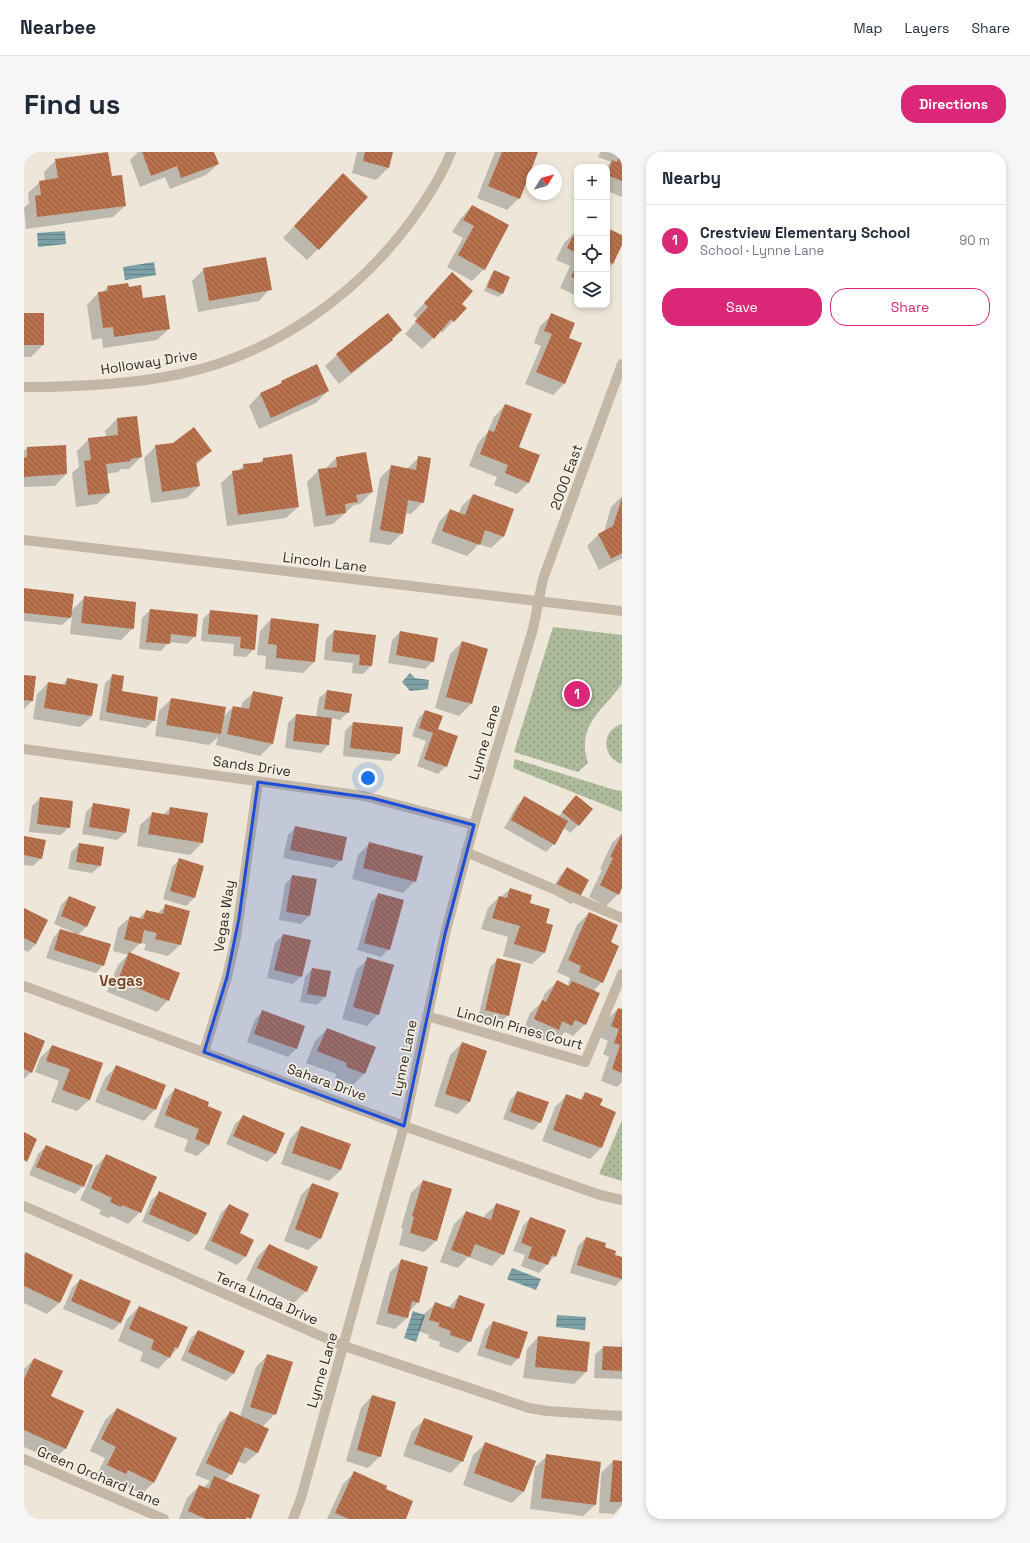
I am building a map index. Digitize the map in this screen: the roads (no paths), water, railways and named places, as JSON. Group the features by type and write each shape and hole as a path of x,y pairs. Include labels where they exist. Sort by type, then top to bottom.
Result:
{"street":[{"name":"Holloway Drive","path":"24,387 70,387 131,382 181,374 217,364 243,354 292,330 328,306 360,280 390,248 420,208 445,168 451,152"},
{"name":"2000 East","path":"538,601 543,579 622,364"},
{"name":"Lincoln Lane","path":"24,540 622,611"},
{"name":"Lynne Lane","path":"293,1519 301,1498 344,1346 404,1126 427,1016 466,852 533,629 538,601"},
{"name":"Sands Drive","path":"24,749 372,798 474,825"},
{"name":"Vegas Way","path":"204,1052 227,977 236,937 258,782"},
{"path":"466,852 622,918"},
{"name":"Lincoln Pines Court","path":"427,1016 585,1062 622,974"},
{"name":"Sahara Drive","path":"24,986 404,1126 600,1195 622,1200"},
{"name":"Terra Linda Drive","path":"24,1206 344,1346 529,1408 546,1411 622,1416"},
{"name":"Green Orchard Lane","path":"24,1459 164,1519"}],"water":[{"path":"65,231 66,244 38,247 37,233"},
{"path":"154,262 156,275 125,280 123,267"},
{"path":"410,673 415,678 429,680 428,689 410,691 402,682"},
{"path":"512,1268 541,1279 536,1290 507,1279"},
{"path":"413,1311 425,1315 416,1342 404,1338"},
{"path":"557,1315 586,1317 585,1330 556,1327"}],"place":[{"name":"Crestview Elementary School","path":"577,694"}],"district":[{"name":"Vegas","path":"121,980"}]}
